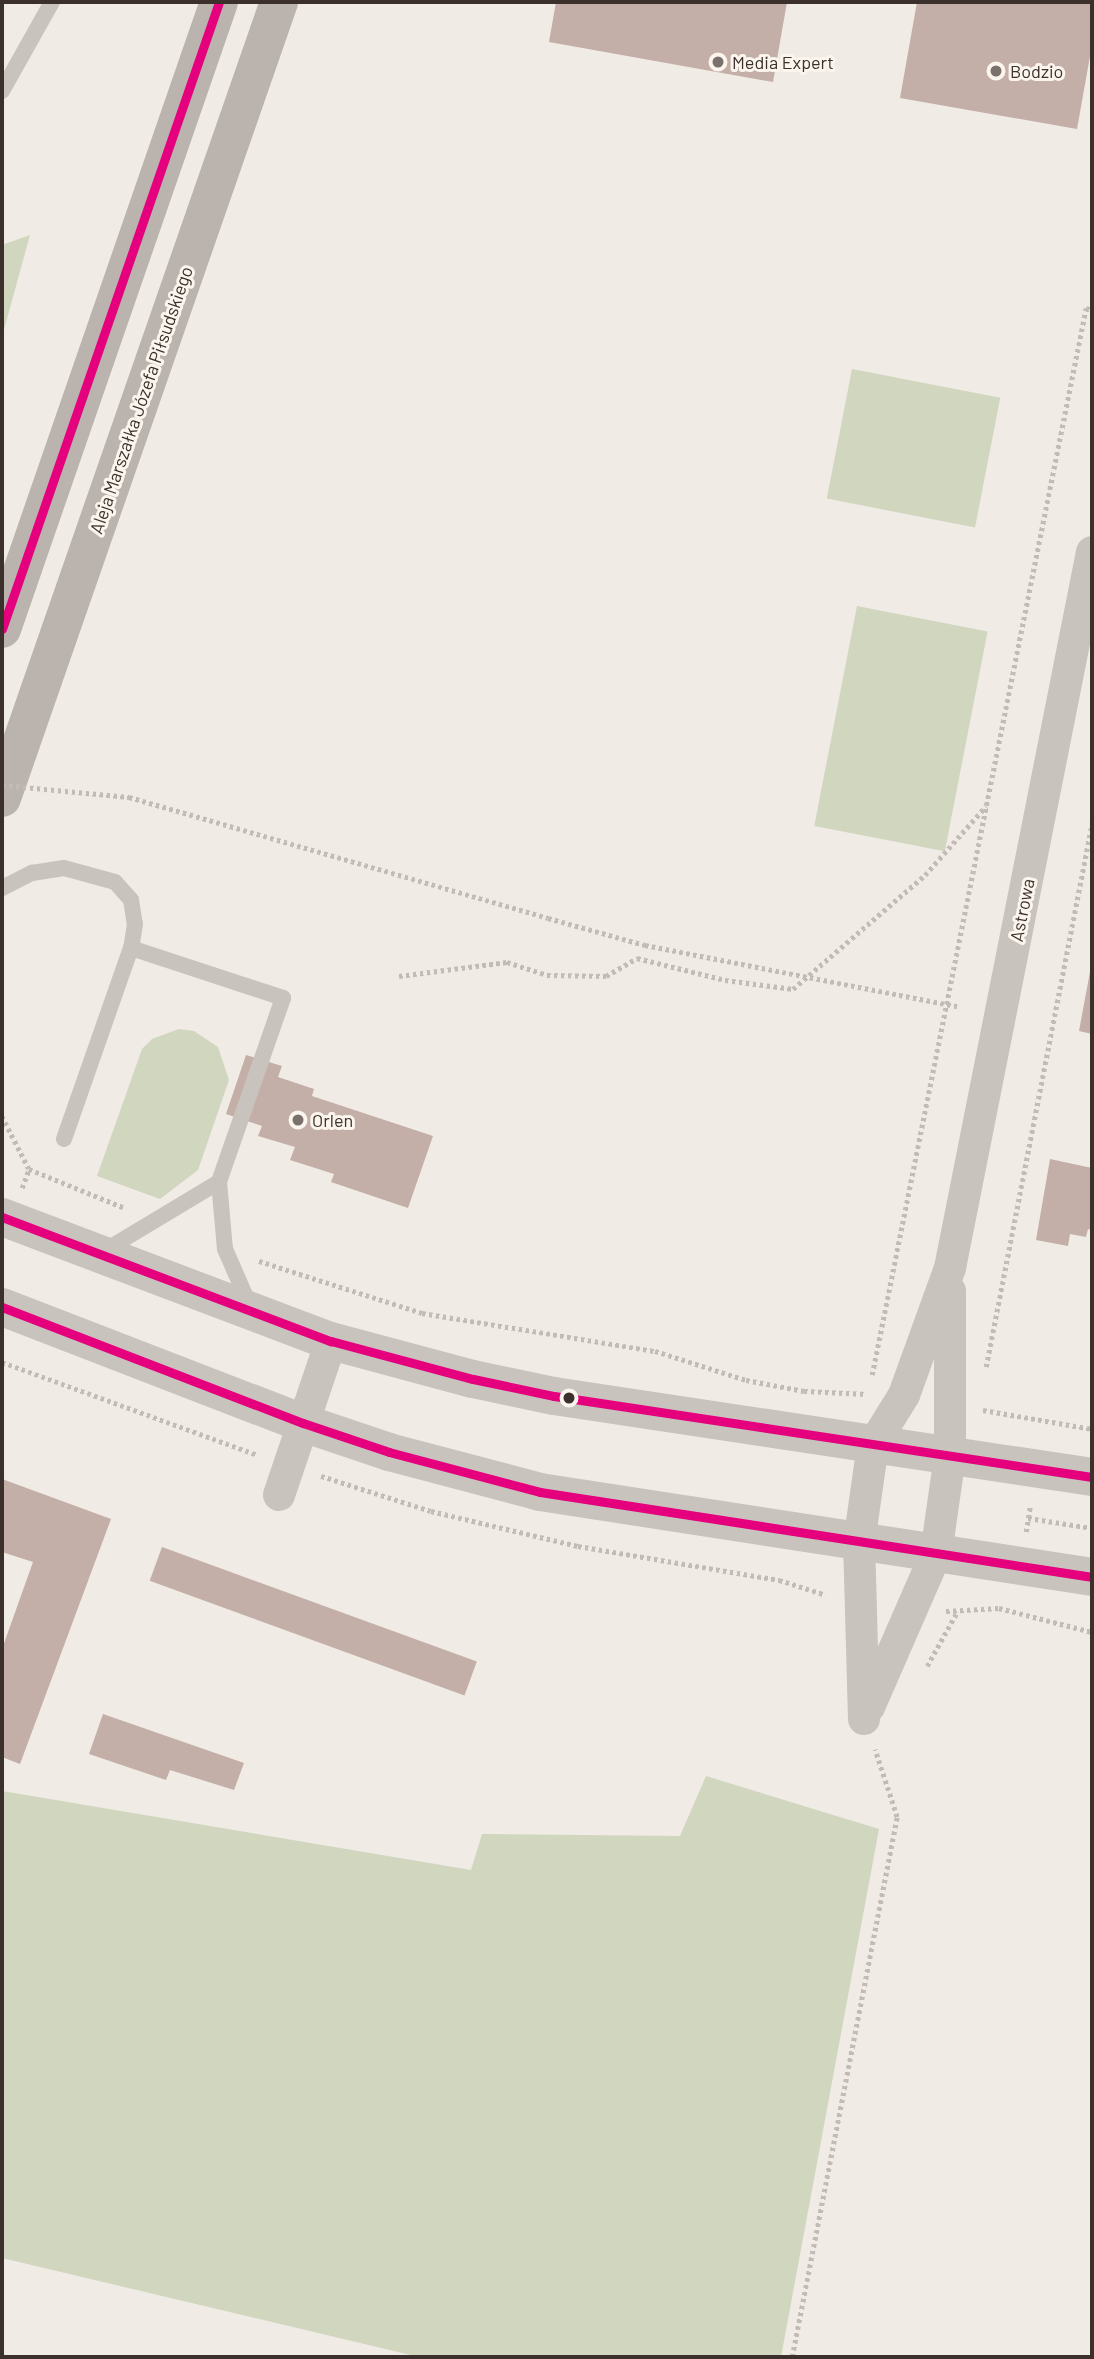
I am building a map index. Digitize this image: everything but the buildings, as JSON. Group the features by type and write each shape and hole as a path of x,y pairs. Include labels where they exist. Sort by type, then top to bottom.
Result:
{"main road":[{"path":"2,629 219,2"},
{"name":"Aleja Marszałka Józefa Piłsudskiego","path":"2,798 279,2"}],"street":[{"name":"Astrowa","path":"864,1719 863,1600 859,1543 873,1445 904,1395 950,1268 1092,552"},
{"path":"2,1217 331,1341 554,1396 1092,1477"},
{"name":"Astrowa","path":"864,1719 910,1606 936,1554 950,1456 950,1268"},
{"path":"2,1307 303,1423 389,1452 540,1492 1092,1577"},
{"path":"279,1495 331,1341"}],"lane":[{"path":"2,91 52,2"},
{"path":"2,888 32,873 64,868 115,882 131,900 135,924 131,948 64,1139"},
{"path":"131,948 283,998 219,1182 225,1249 252,1312"},
{"path":"99,1254 219,1182"}],"path":[{"path":"869,1394 1086,308 1092,310"},
{"path":"2,785 129,797 645,945 957,1006"},
{"path":"399,975 507,962 547,975 606,976 637,958 725,980 793,989 925,875 987,805"},
{"path":"986,1369 1092,823"},
{"path":"2,1116 29,1169 134,1212"},
{"path":"245,1256 422,1313 655,1351 746,1380 804,1391 904,1395"},
{"path":"2,1362 261,1456"},
{"path":"981,1396 978,1409 1092,1429"},
{"path":"1014,1611 1042,1422"},
{"path":"308,1472 431,1511 578,1546 779,1580 820,1595 863,1600"},
{"path":"1028,1518 1092,1528"},
{"path":"910,1606 957,1612 1014,1611 1092,1632"},
{"path":"792,2357 897,1817 864,1719"}],"green space":[{"path":"30,235 2,337 2,245"},
{"path":"852,369 1000,398 975,527 827,499"},
{"path":"857,606 988,631 945,851 814,826"},
{"path":"179,1029 194,1031 218,1047 229,1080 198,1170 160,1199 97,1176 142,1049 152,1039"},
{"path":"706,1776 879,1829 781,2357 419,2357 2,2258 2,1791 471,1870 482,1834 680,1836"}],"transit line":[{"path":"2,629 219,2"},
{"path":"2,1217 331,1341 473,1379 554,1396 1092,1477"},
{"path":"2,1307 303,1423 389,1452 540,1492 1092,1577"}],"place":[{"name":"Media Expert","path":"718,62"},
{"name":"Bodzio","path":"996,71"},
{"name":"Orlen","path":"298,1120"}]}
